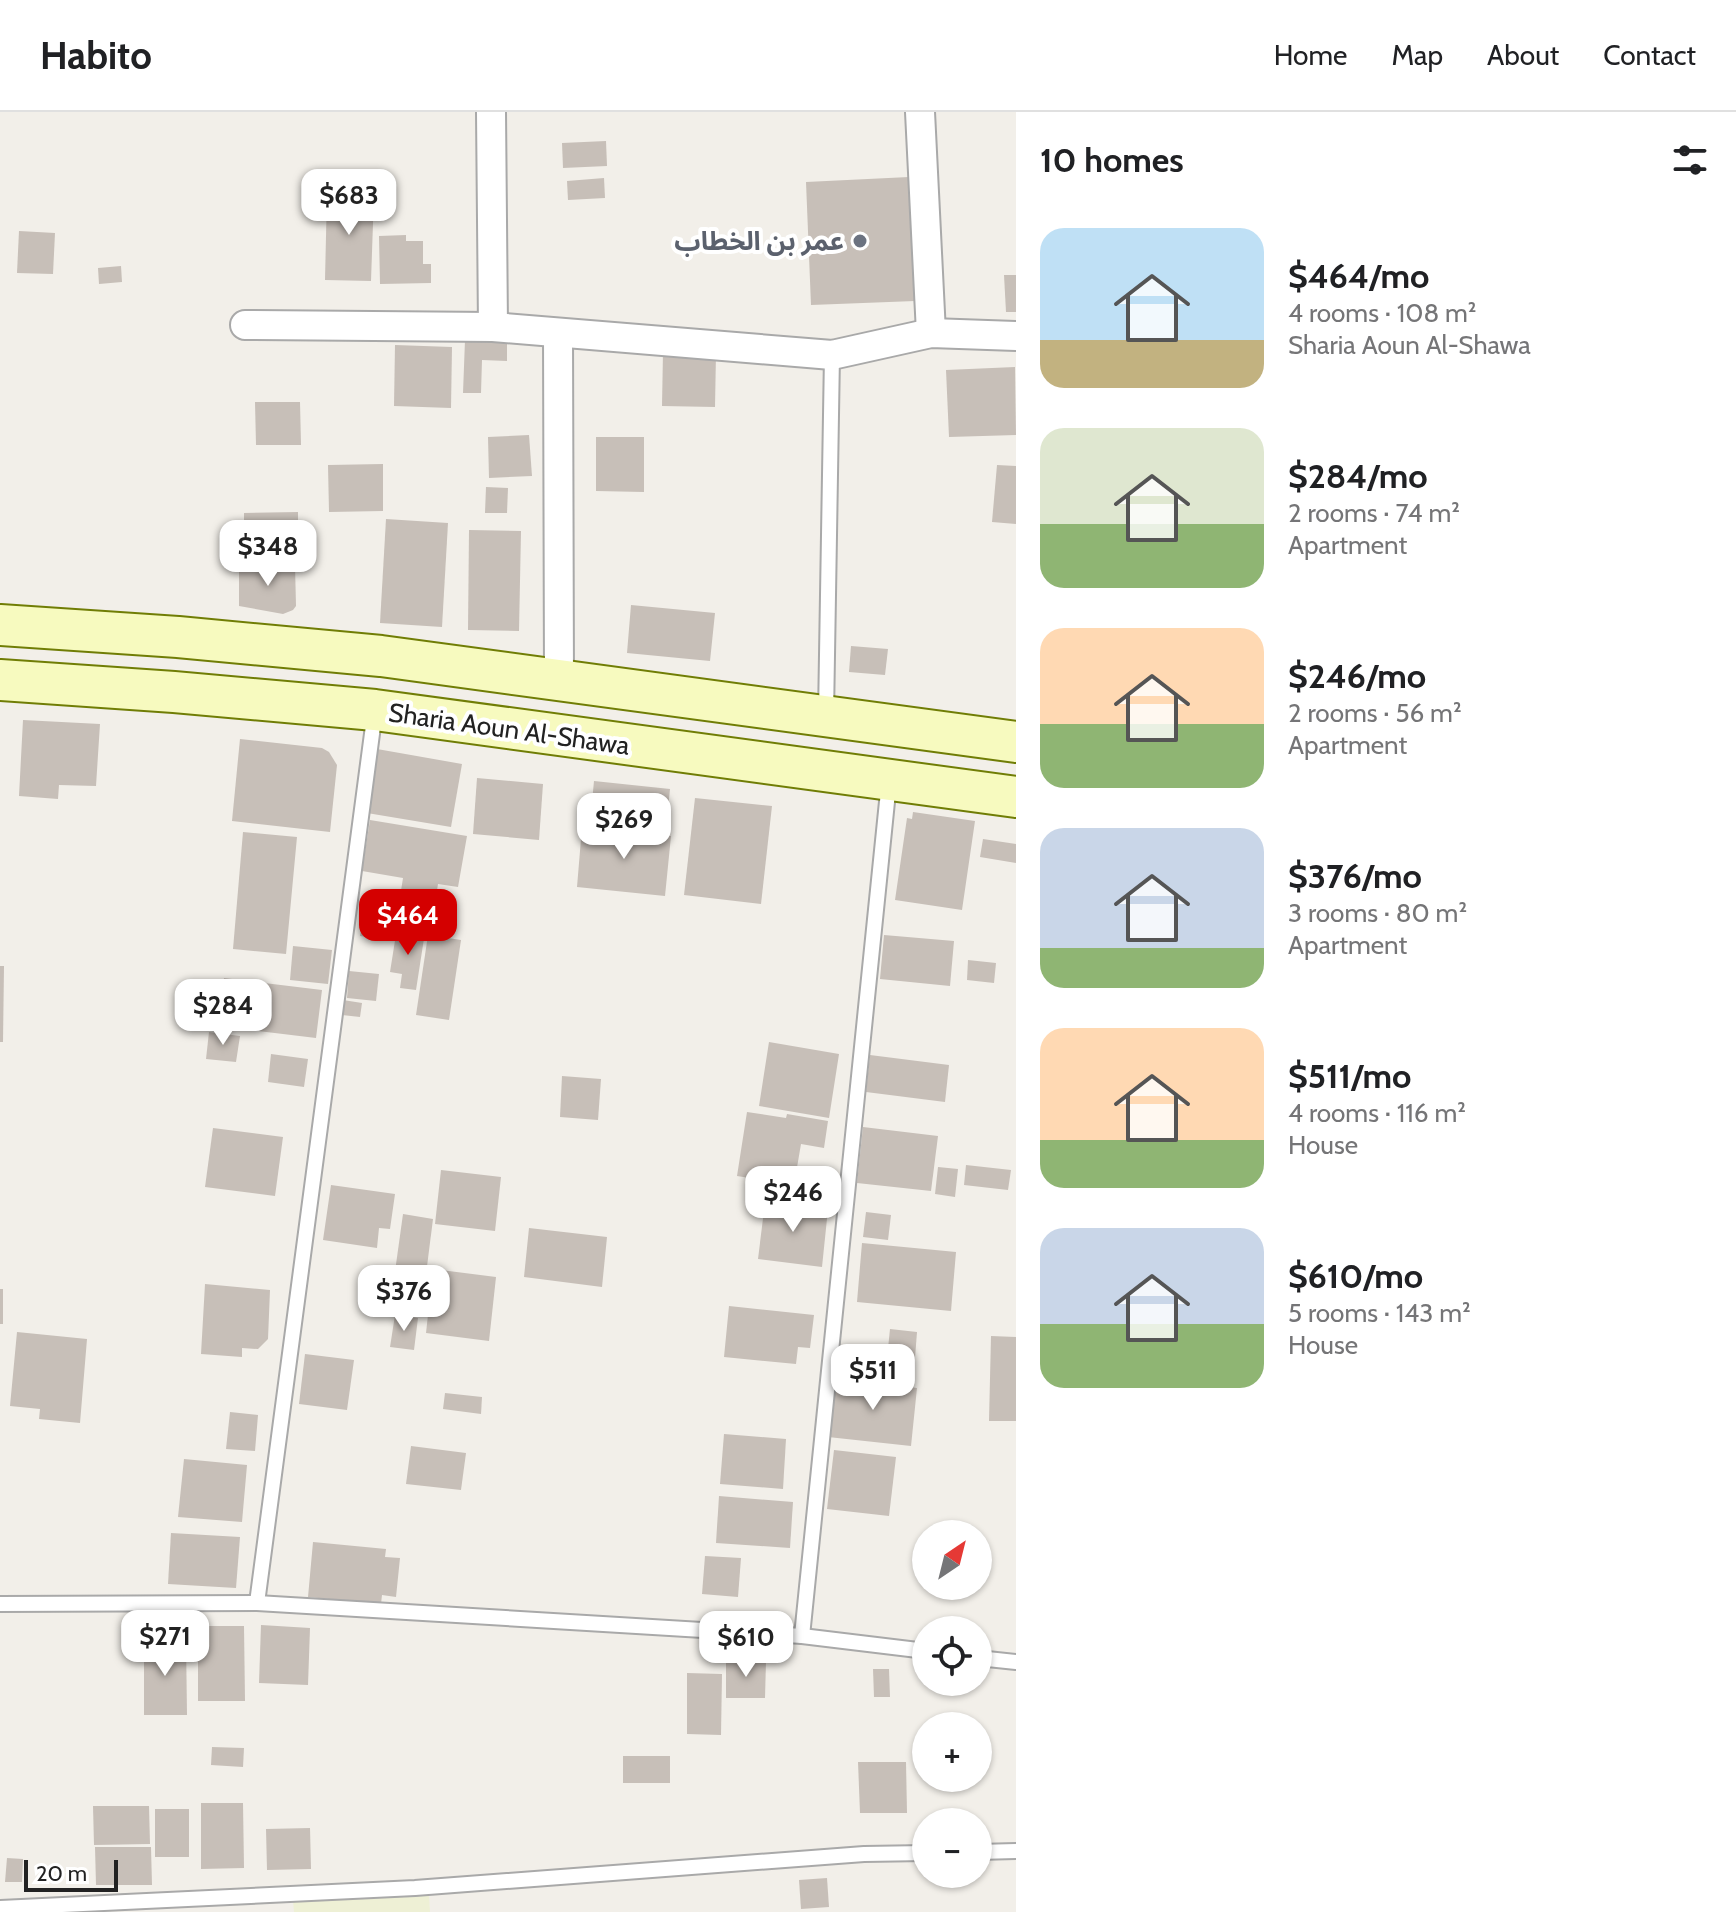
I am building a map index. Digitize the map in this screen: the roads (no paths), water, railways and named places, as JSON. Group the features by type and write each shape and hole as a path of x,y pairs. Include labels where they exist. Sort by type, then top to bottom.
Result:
{"main road":[{"name":"Sharia Aoun Al-Shawa","path":"0,625 178,637 381,656 1016,742"},
{"name":"Sharia Aoun Al-Shawa","path":"0,680 375,710 1016,797"}],"street":[{"path":"491,112 493,327"},
{"path":"920,112 931,333"},
{"path":"245,325 493,327 832,355 931,333 1016,336"},
{"path":"558,333 559,681"}],"lane":[{"path":"826,718 832,355"},
{"path":"257,1603 375,710"},
{"path":"802,1636 889,782"},
{"path":"0,1604 257,1603 802,1636 912,1649"},
{"path":"992,1659 1016,1662"},
{"path":"992,1852 1016,1851"},
{"path":"0,1908 415,1888 849,1855 912,1853"}],"place":[{"name":"عمر بن الخطاب","path":"860,241"}]}
